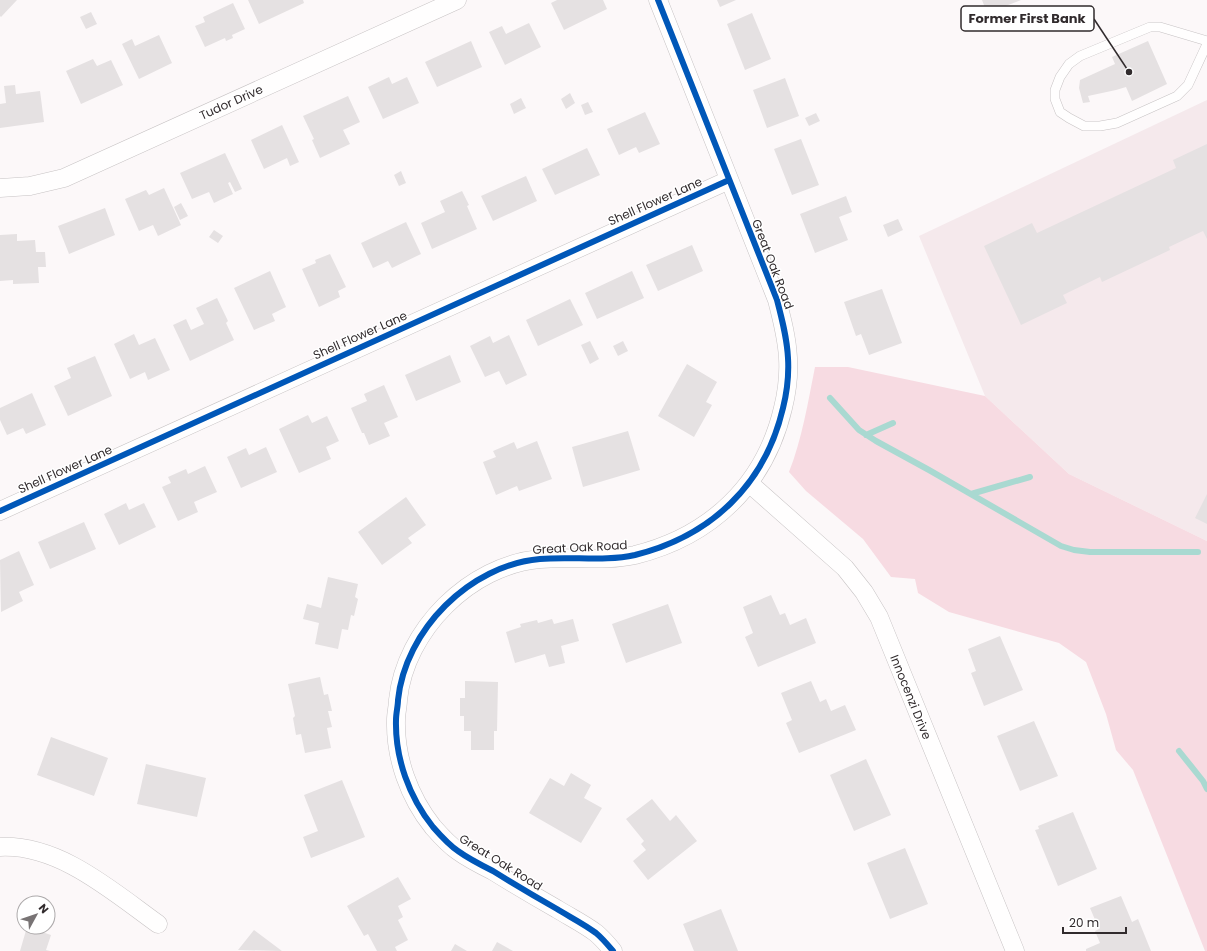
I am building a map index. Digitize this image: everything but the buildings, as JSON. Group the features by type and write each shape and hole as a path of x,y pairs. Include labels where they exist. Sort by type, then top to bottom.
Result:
{"street":[{"name":"Tudor Drive","path":"0,188 30,186 64,178 457,0"},
{"name":"Great Oak Road","path":"613,951 596,934 565,914 456,850 433,827 417,803 406,777 398,749 396,720 399,692 407,664 419,638 436,615 459,593 483,577 510,566 538,559 569,557 598,559 632,556 661,548 688,535 714,518 736,498 749,483 766,457 779,426 787,393 788,360 784,326 777,300 658,0"},
{"name":"Shell Flower Lane","path":"0,511 729,180"},
{"name":"Innocenzi Drive","path":"749,483 845,568 864,592 879,617 1015,951"},
{"path":"0,847 30,850 58,857 83,870 158,924"}],"lane":[{"path":"1207,41 1160,27 1150,26 1080,56 1070,64 1060,77 1055,90 1054,99 1060,112 1084,126 1100,126 1117,122 1177,96 1188,85 1207,44"}],"shaded area":[{"path":"1207,100 1207,541 1069,474 985,396 919,236"},
{"path":"815,367 848,367 985,396 1069,474 1207,541 1207,951 1205,951 1133,770 1116,750 1106,714 1086,662 1059,643 949,612 918,593 915,579 891,577 863,539 806,491 789,472 801,434"}],"waterway":[{"path":"830,398 859,430 876,441 1061,546 1074,550 1090,552 1198,552"},
{"path":"866,435 893,423"},
{"path":"971,494 1030,477"},
{"path":"1179,751 1203,781 1207,789"}],"cycle path":[{"path":"613,951 596,933 582,924 493,871 466,857 451,846 433,827 417,803 405,776 398,749 396,717 403,674 413,649 428,626 445,606 466,588 489,574 514,564 540,559 600,559 623,557 635,555 662,546 688,535 731,503 748,483 763,461 775,436 783,408 788,371 787,343 777,300 658,0"},
{"path":"0,511 729,180"}],"place":[{"name":"Former First Bank","path":"1129,72"}]}
